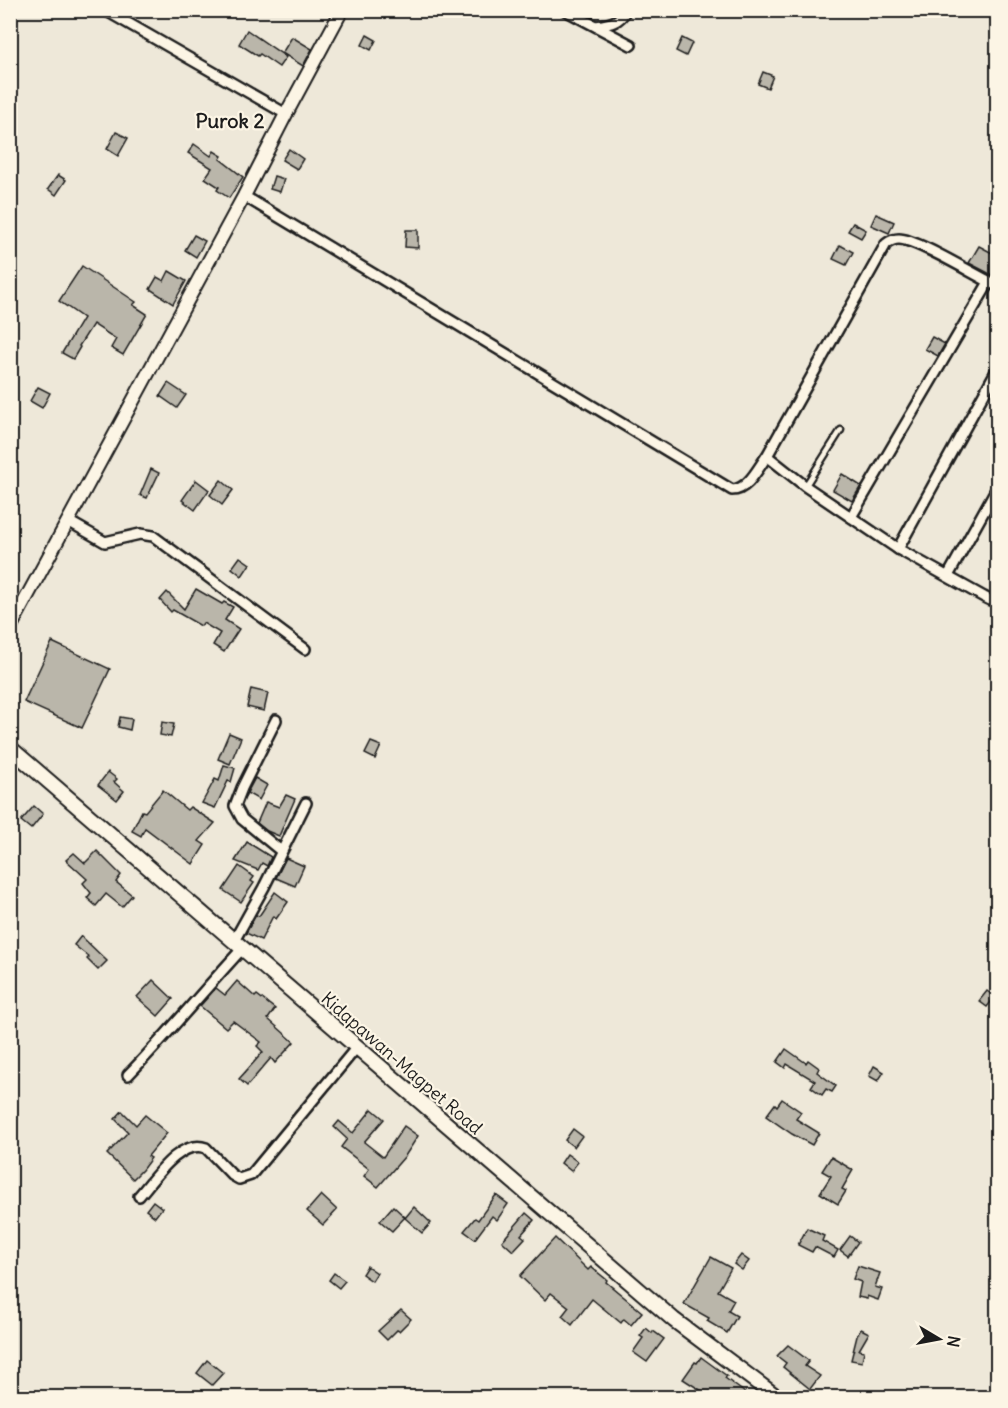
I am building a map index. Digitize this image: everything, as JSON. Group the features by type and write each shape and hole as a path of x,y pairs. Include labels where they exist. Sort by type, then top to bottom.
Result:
{"main road":[{"name":"Kidapawan-Magpet Road","path":"10,748 674,1320 778,1398"}],"street":[{"path":"105,10 286,114"},
{"path":"10,628 342,10"},
{"path":"565,10 631,45"},
{"path":"594,26 617,21 626,10"},
{"path":"244,196 432,308 726,489 736,490 746,485 767,456 886,244 891,240 906,240 993,284 851,517"},
{"path":"898,549 998,368"},
{"path":"767,456 805,486 898,549 990,600 998,598"},
{"path":"948,576 998,486"},
{"path":"68,521 105,542 140,534 153,536 304,649"},
{"path":"276,720 235,806 242,819 281,851"},
{"path":"128,1075 171,1030 238,945 281,851 306,803"},
{"path":"139,1196 176,1155 189,1146 206,1148 232,1175 239,1179 251,1175 357,1047"}],"lane":[{"path":"805,486 841,429"}],"building":[{"path":"247,30 286,57 279,67 239,44"},
{"path":"367,35 376,40 371,50 362,45"},
{"path":"292,37 312,49 303,66 282,53"},
{"path":"682,38 692,43 686,56 676,51"},
{"path":"763,72 773,76 768,88 758,84"},
{"path":"116,132 128,138 118,156 107,149"},
{"path":"194,144 211,156 214,151 222,156 220,159 243,177 229,198 217,190 219,187 205,178 212,168 188,153"},
{"path":"289,149 303,159 297,169 282,160"},
{"path":"58,175 66,180 56,195 48,189"},
{"path":"274,176 284,179 280,192 270,189"},
{"path":"876,214 894,222 889,233 871,225"},
{"path":"853,223 866,230 861,238 848,231"},
{"path":"406,230 418,230 418,248 405,247"},
{"path":"194,235 205,241 196,257 185,250"},
{"path":"840,245 853,252 846,265 833,259"},
{"path":"979,246 998,256 998,278 969,263"},
{"path":"82,266 136,302 133,305 147,314 123,355 111,348 116,339 93,324 73,359 62,353 83,318 59,301"},
{"path":"169,271 186,281 173,304 150,289 157,277 164,281"},
{"path":"932,337 945,344 938,356 925,349"},
{"path":"168,383 186,395 177,408 160,396"},
{"path":"38,387 50,393 42,408 30,401"},
{"path":"151,469 159,473 147,498 140,495"},
{"path":"842,474 861,486 852,501 833,490"},
{"path":"196,480 209,490 195,510 182,500"},
{"path":"221,480 233,490 222,505 210,495"},
{"path":"240,557 250,564 242,576 232,568"},
{"path":"196,589 222,604 224,602 233,607 225,620 239,629 224,652 213,645 220,633 203,623 201,626 173,610 171,612 160,600 167,592 184,609"},
{"path":"52,642 110,669 82,728 24,702"},
{"path":"251,689 268,693 264,711 247,707"},
{"path":"120,717 132,719 130,730 118,727"},
{"path":"162,722 174,724 171,737 160,735"},
{"path":"229,733 241,738 230,764 218,759"},
{"path":"371,742 381,746 375,759 365,754"},
{"path":"224,765 235,768 231,782 228,781 215,808 202,803 215,779 219,781"},
{"path":"108,772 117,779 114,782 124,791 117,800 98,785"},
{"path":"255,778 267,785 259,800 247,793"},
{"path":"163,790 187,810 190,807 215,823 199,841 205,845 193,864 145,828 141,836 132,831 142,811 145,812"},
{"path":"286,795 295,799 279,836 267,831 257,823 266,802 279,807"},
{"path":"34,806 43,814 31,829 21,821"},
{"path":"247,842 271,857 267,866 262,863 258,870 235,861"},
{"path":"97,851 121,875 116,882 132,895 122,907 106,894 96,906 87,898 91,893 83,883 87,879 66,860 74,853 85,863"},
{"path":"286,858 304,866 295,886 276,878"},
{"path":"239,866 254,877 251,881 254,883 241,902 223,890"},
{"path":"275,892 288,902 276,919 273,916 261,940 246,933 256,915 259,916"},
{"path":"81,936 107,961 98,970 87,959 89,957 74,945"},
{"path":"153,980 173,999 158,1016 137,997"},
{"path":"237,981 255,997 257,995 275,1009 268,1019 294,1042 275,1063 271,1058 247,1086 239,1079 263,1052 257,1046 261,1042 233,1021 226,1028 200,1006 216,988 225,995"},
{"path":"987,991 995,997 987,1007 979,1001"},
{"path":"786,1049 806,1063 808,1060 819,1068 817,1072 836,1086 832,1092 826,1089 822,1095 811,1087 815,1081 787,1064 785,1068 777,1062"},
{"path":"874,1066 884,1072 878,1081 869,1076"},
{"path":"782,1099 801,1112 796,1119 819,1133 812,1145 766,1116"},
{"path":"372,1109 384,1119 364,1142 383,1157 404,1126 418,1136 405,1156 378,1187 364,1176 369,1169 341,1147 347,1139 334,1127 339,1121 353,1133"},
{"path":"122,1111 136,1125 145,1115 167,1133 148,1156 151,1158 133,1179 107,1154 128,1132 115,1119"},
{"path":"573,1129 582,1136 574,1147 565,1140"},
{"path":"567,1154 578,1162 571,1171 561,1163"},
{"path":"831,1157 853,1170 842,1189 846,1191 838,1204 820,1193 831,1176 822,1171"},
{"path":"321,1195 337,1210 323,1225 307,1211"},
{"path":"496,1195 508,1204 497,1220 492,1216 475,1239 464,1231 475,1218 478,1220"},
{"path":"153,1201 162,1208 155,1217 146,1210"},
{"path":"393,1206 405,1217 392,1231 380,1221"},
{"path":"414,1207 431,1223 422,1233 405,1218"},
{"path":"526,1213 534,1220 521,1235 525,1238 513,1251 502,1241"},
{"path":"807,1228 824,1236 822,1241 838,1250 834,1257 815,1247 812,1252 798,1245"},
{"path":"850,1236 858,1242 848,1256 840,1250"},
{"path":"555,1238 588,1270 591,1267 642,1312 631,1325 624,1319 621,1323 592,1299 572,1325 562,1316 569,1307 551,1293 545,1300 520,1276"},
{"path":"741,1255 749,1261 742,1270 734,1264"},
{"path":"711,1257 731,1268 718,1291 734,1300 728,1311 737,1316 727,1333 707,1321 709,1318 684,1304"},
{"path":"367,1266 377,1273 372,1281 362,1274"},
{"path":"858,1266 880,1273 875,1287 882,1289 878,1300 867,1296 867,1299 858,1297 861,1282 853,1279"},
{"path":"334,1273 345,1281 339,1288 329,1280"},
{"path":"401,1310 411,1319 387,1340 378,1331"},
{"path":"646,1328 664,1339 647,1362 633,1352 643,1338 640,1336"},
{"path":"861,1329 869,1333 859,1350 864,1351 862,1362 851,1360"},
{"path":"788,1345 809,1361 805,1366 820,1376 810,1389 783,1367 786,1363 777,1356"},
{"path":"701,1357 752,1398 701,1398 705,1393 683,1379"},
{"path":"207,1360 223,1373 212,1385 197,1373"}],"district":[{"name":"Purok 2","path":"230,120"}]}
